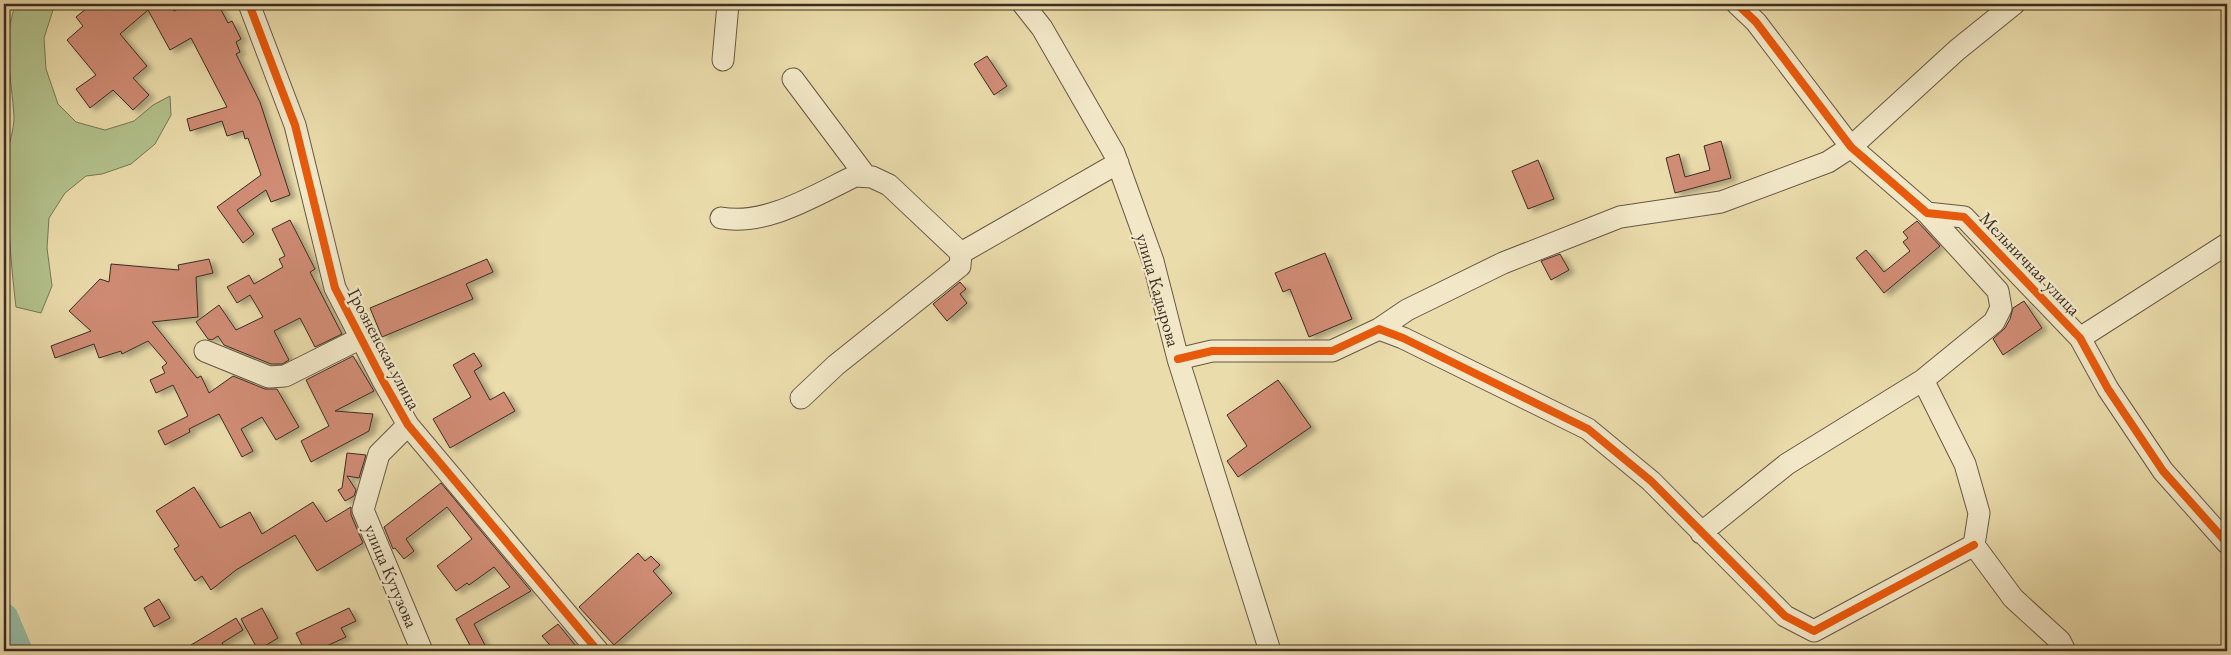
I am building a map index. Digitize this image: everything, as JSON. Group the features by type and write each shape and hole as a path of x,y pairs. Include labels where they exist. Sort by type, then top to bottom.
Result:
{"street":[{"name":"Грозненская улица","path":"249,4 295,125 335,288 361,338 408,425 598,651"},
{"path":"722,60 728,4"},
{"name":"улица Кадырова","path":"1023,4 1042,28 1118,163 1153,261 1178,359 1270,651"},
{"path":"1701,533 1787,464 1923,380 1994,322 2001,308 1998,292 1927,213 1851,147 1756,22 1737,4"},
{"path":"1178,359 1212,351 1332,352 1379,329 1407,310 1503,263 1611,220 1620,217 1721,202 1828,162 1851,147 1957,50 2014,4"},
{"path":"793,79 864,175"},
{"path":"961,253 1118,163"},
{"path":"721,218 739,221 782,210 856,176 864,175 888,185 961,253"},
{"name":"Мельничная улица","path":"1927,213 1964,217 2080,338 2108,390 2164,471 2227,542"},
{"path":"2080,338 2227,244"},
{"path":"801,398 836,365 960,266 961,253"},
{"path":"1379,329 1404,338 1588,429 1651,481 1785,616 1814,631 1974,545"},
{"path":"205,351 269,377 285,376 361,338"},
{"path":"1923,380 1965,464 1979,513 1974,545 2013,598 2058,648"},
{"name":"улица Кутузова","path":"408,425 379,454 363,510 422,651"}],"green space":[{"path":"16,4 48,4 53,10 44,38 46,69 58,104 76,122 105,130 134,121 153,105 170,96 171,115 155,144 131,164 102,174 86,176 65,193 49,218 47,248 52,286 41,313 16,307 11,252 7,158 14,117 8,46 9,32"}],"building":[{"path":"92,4 170,4 174,11 187,4 218,4 228,23 232,21 241,39 236,42 240,52 236,54 260,102 290,195 271,202 266,190 237,210 254,234 243,243 217,207 261,175 248,138 245,139 243,131 227,136 222,121 190,131 187,119 227,107 191,38 170,50 148,10 120,34 147,66 133,78 149,95 133,110 113,90 90,108 76,89 96,75 67,40 83,26 76,17"},
{"path":"987,56 1007,86 994,95 974,64"},
{"path":"1721,141 1731,178 1675,193 1666,158 1679,154 1685,177 1710,170 1704,146"},
{"path":"1538,160 1554,199 1528,209 1512,171"},
{"path":"290,220 315,269 310,272 342,334 315,347 300,318 274,331 289,360 282,364 271,364 224,345 218,336 212,340 208,339 196,322 219,305 236,330 263,317 250,295 237,303 227,287 249,275 254,284 283,267 279,259 285,256 272,229"},
{"path":"1917,221 1940,246 1884,293 1856,258 1866,250 1884,272 1910,251 1903,242 1908,238 1903,232"},
{"path":"1325,253 1352,319 1309,337 1290,289 1283,292 1275,273"},
{"path":"1560,254 1569,270 1551,280 1541,261"},
{"path":"209,259 213,273 196,277 198,317 152,322 197,378 201,376 209,393 233,376 265,389 277,389 299,427 276,440 262,417 241,429 253,451 242,457 219,414 189,429 190,432 165,445 158,431 188,416 173,385 156,393 150,380 165,373 162,367 167,363 148,341 122,354 121,351 99,358 94,344 55,358 51,346 91,331 69,311 100,279 109,282 111,264 179,270 178,265"},
{"path":"487,259 493,272 466,284 473,299 382,337 370,308"},
{"path":"960,282 966,289 960,294 967,303 947,321 933,304"},
{"path":"2024,301 2042,328 2003,355 1993,339 2005,328 2013,308"},
{"path":"474,353 482,366 474,371 490,400 504,392 515,411 450,448 433,419 471,397 453,365"},
{"path":"353,356 374,391 335,411 373,414 369,431 311,462 301,441 329,426 306,380"},
{"path":"1278,380 1311,427 1238,477 1227,461 1247,446 1227,415"},
{"path":"347,453 366,455 359,478 347,476 356,490 354,496 345,501 338,490 342,488"},
{"path":"441,483 531,591 474,624 488,651 473,651 456,619 510,587 494,567 469,585 467,583 456,591 437,566 472,539 447,507 406,539 414,551 404,559 395,548 393,549 384,527"},
{"path":"194,487 220,528 250,512 262,534 313,502 326,522 351,507 351,515 363,543 317,571 295,535 236,570 211,590 202,576 195,581 174,549 179,546 156,511"},
{"path":"638,553 645,561 651,556 660,565 653,571 672,593 614,645 579,607"},
{"path":"159,599 170,618 154,627 144,608"},
{"path":"262,608 278,638 258,650 241,619"},
{"path":"349,608 356,621 341,628 346,637 316,651 305,651 296,633"},
{"path":"236,618 243,630 222,643 227,651 181,651"},
{"path":"558,624 580,651 555,651 542,636"}],"waterway":[{"path":"4,618 18,651"}],"cycle path":[{"path":"249,4 295,125 335,288 382,379 408,425 598,651"},
{"path":"1737,4 1756,22 1851,147 1927,213 1964,217 2080,338 2108,389 2163,471 2227,543"},
{"path":"1178,359 1212,351 1332,351 1379,329 1403,338 1588,429 1651,481 1785,616 1814,631 1974,545"}]}
